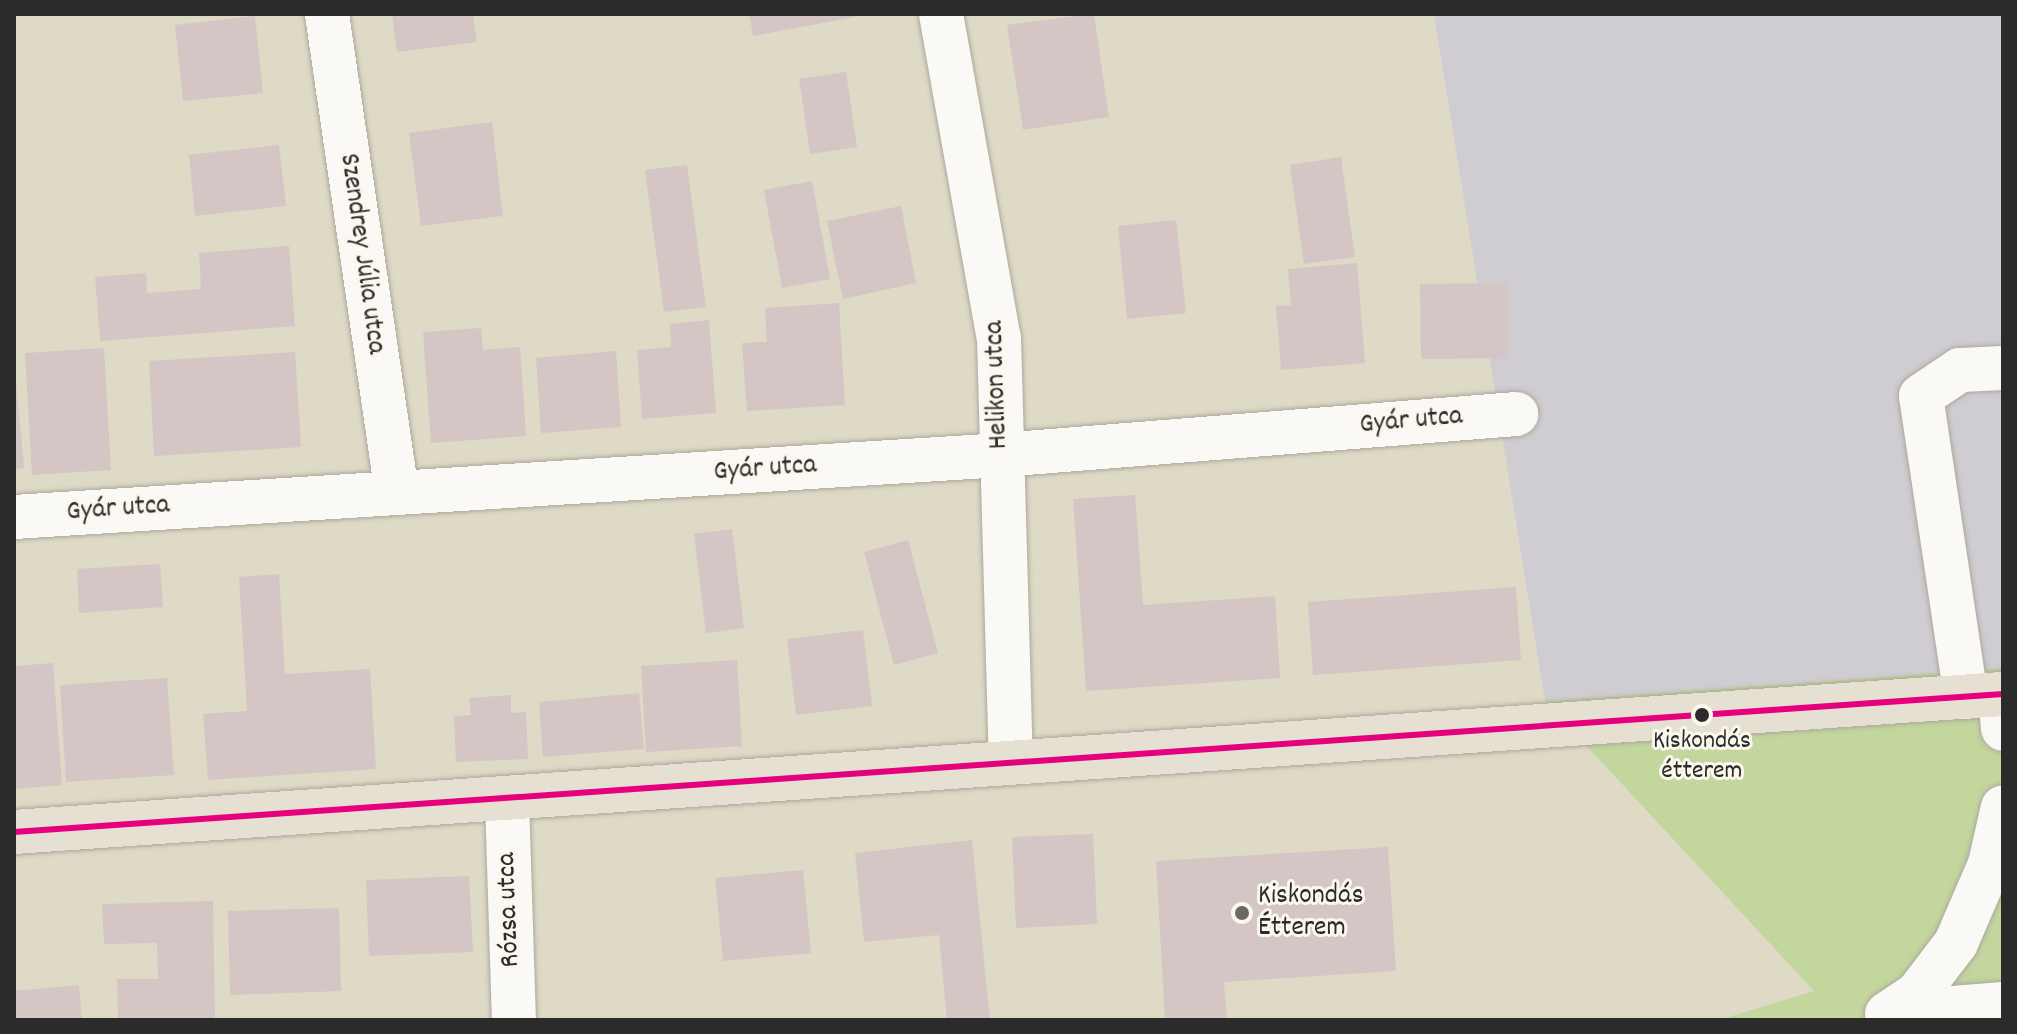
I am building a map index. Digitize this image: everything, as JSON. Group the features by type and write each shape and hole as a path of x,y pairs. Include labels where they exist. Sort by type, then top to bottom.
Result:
{"main road":[{"path":"14,832 507,800 1011,762 1993,704"}],"street":[{"name":"Szendrey Júlia utca","path":"327,14 397,493"},
{"name":"Helikon utca","path":"941,14 989,251 1001,455 1011,762"},
{"path":"1993,704 1921,396 1960,370 2003,368"},
{"name":"Gyár utca","path":"14,517 1001,455 1516,414"},
{"name":"Rózsa utca","path":"507,800 514,1020"},
{"path":"1879,1017 1938,972 1996,876 2003,807"},
{"path":"1879,1017 2003,1004"}],"shaded area":[{"path":"1434,14 2003,14 2003,668 1545,701"}],"green space":[{"path":"2003,668 2003,1020 1719,1020 1814,991 1545,701"}],"building":[{"path":"392,14 473,14 477,42 397,52"},
{"path":"749,14 860,14 860,16 753,36"},
{"path":"1094,14 1109,117 1023,130 1007,25"},
{"path":"255,16 263,93 183,101 175,25"},
{"path":"846,72 857,147 810,154 799,79"},
{"path":"492,122 503,216 421,226 409,133"},
{"path":"279,145 286,206 195,216 189,155"},
{"path":"1341,157 1355,257 1304,264 1290,165"},
{"path":"687,165 706,307 664,312 645,170"},
{"path":"812,181 830,279 782,288 764,190"},
{"path":"901,206 916,283 843,299 827,221"},
{"path":"1176,220 1186,313 1127,319 1118,226"},
{"path":"289,246 295,326 100,341 95,277 146,273 147,293 201,289 199,253"},
{"path":"1357,263 1365,363 1281,370 1276,306 1291,305 1288,269"},
{"path":"1507,283 1508,358 1421,359 1420,284"},
{"path":"839,303 845,405 747,411 742,343 767,342 765,308"},
{"path":"709,320 716,413 642,419 637,350 671,347 670,324"},
{"path":"481,328 483,350 520,347 526,436 431,443 423,332"},
{"path":"104,348 111,470 32,475 25,353"},
{"path":"616,351 621,427 541,433 536,358"},
{"path":"295,352 301,447 154,456 149,361"},
{"path":"14,361 24,468 14,469"},
{"path":"1135,495 1143,605 1275,596 1280,678 1086,691 1073,499"},
{"path":"732,529 744,628 706,633 694,534"},
{"path":"908,540 938,653 894,665 864,552"},
{"path":"160,564 163,607 79,613 77,569"},
{"path":"279,574 285,674 370,669 376,769 208,780 203,714 247,711 239,577"},
{"path":"1516,587 1521,660 1313,675 1308,602"},
{"path":"863,630 872,706 796,715 787,639"},
{"path":"737,660 742,746 646,752 641,666"},
{"path":"53,663 62,785 14,789 14,666"},
{"path":"167,678 174,775 66,782 60,685"},
{"path":"639,693 644,749 543,757 539,702"},
{"path":"511,695 511,713 526,712 528,759 456,762 454,716 471,715 469,698"},
{"path":"1093,834 1097,924 1016,928 1012,837"},
{"path":"972,840 990,1020 947,1020 939,935 864,942 855,853"},
{"path":"1388,847 1396,971 1224,982 1227,1020 1165,1020 1156,861"},
{"path":"803,870 811,953 723,961 715,878"},
{"path":"469,876 473,952 369,956 366,880"},
{"path":"213,901 215,1020 118,1020 117,979 158,979 157,943 104,944 102,904"},
{"path":"339,908 341,991 230,995 228,911"},
{"path":"79,985 82,1020 14,1020 14,991"}],"transit line":[{"path":"14,832 2003,694"}],"place":[{"name":"Kiskondás étterem","path":"1702,715"},
{"name":"Kiskondás Étterem","path":"1242,913"}]}
